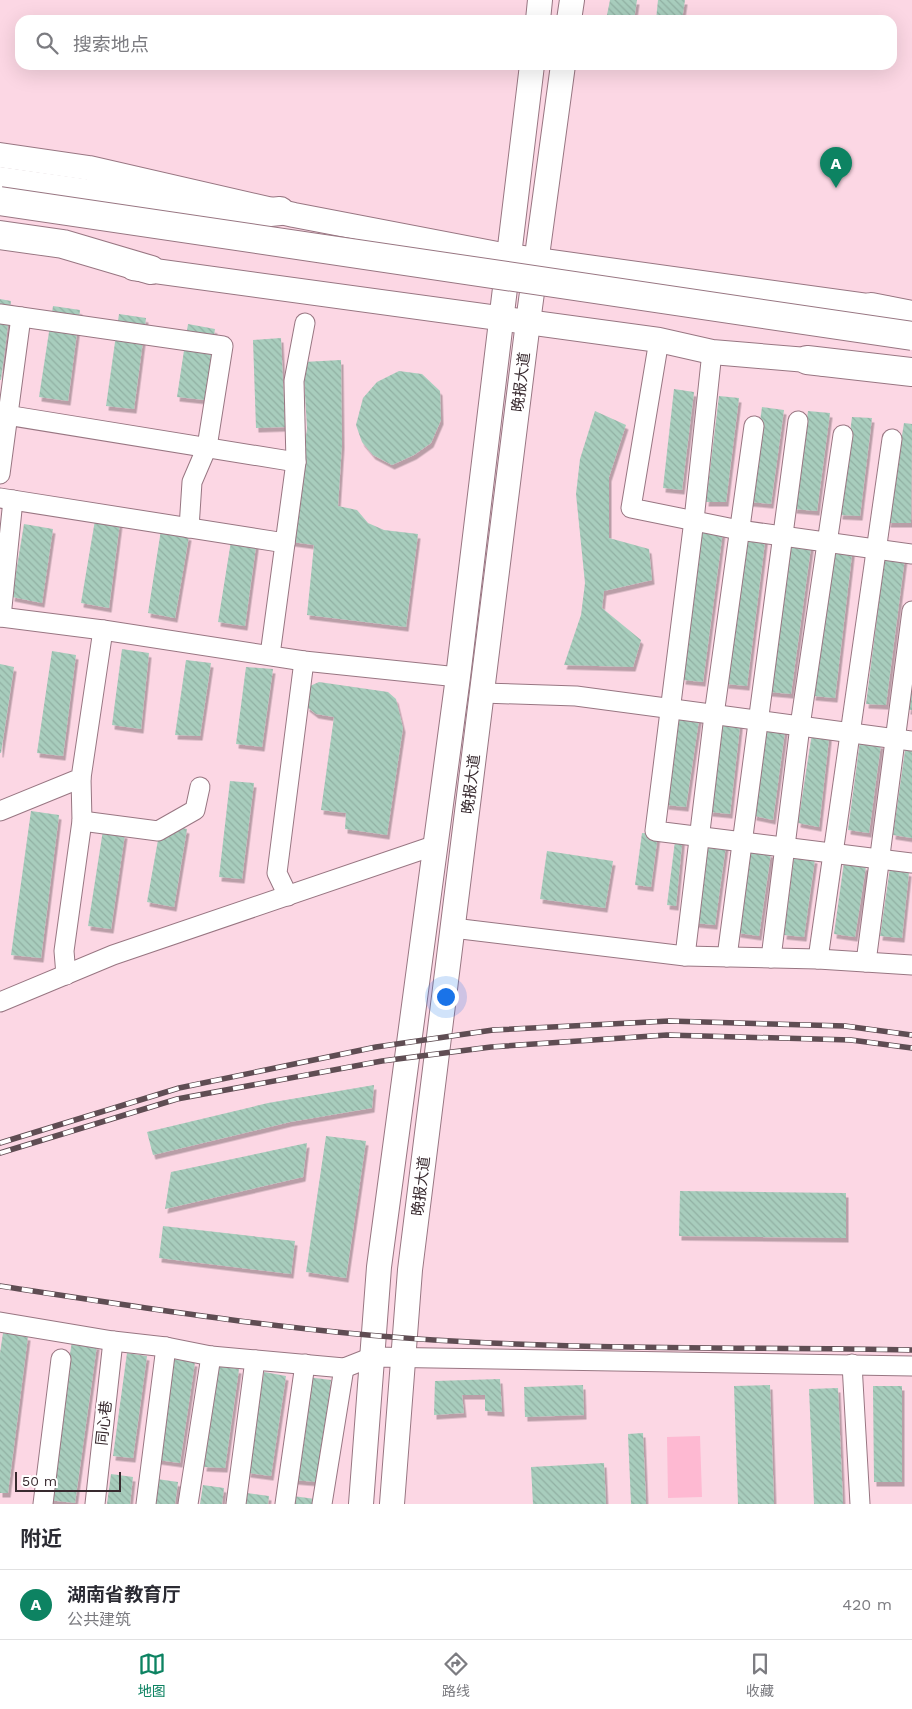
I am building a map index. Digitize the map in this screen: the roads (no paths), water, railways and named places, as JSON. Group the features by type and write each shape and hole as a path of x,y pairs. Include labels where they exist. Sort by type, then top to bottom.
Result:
{"highway":[{"path":"0,181 241,215 280,211"},
{"path":"0,201 912,336"},
{"path":"0,219 912,354"},
{"path":"0,234 63,244 151,270"},
{"path":"871,308 912,313"},
{"path":"807,360 912,372"}],"main road":[{"path":"538,15 540,0"},
{"path":"570,15 572,0"},
{"name":"晚报大道","path":"361,1504 380,1267 458,677 531,70"},
{"name":"晚报大道","path":"392,1504 410,1270 528,322 538,261 562,70"},
{"path":"0,155 89,168 280,211 508,256 871,308"},
{"path":"0,249 659,340 712,352 807,360 912,383"}],"street":[{"path":"0,314 223,346 207,448 192,482 189,528"},
{"path":"0,474 4,415 21,317"},
{"path":"270,655 296,462 294,381 305,323"},
{"path":"659,340 631,508 739,530 912,554"},
{"path":"712,352 694,520 655,831 912,863"},
{"path":"4,415 296,462"},
{"path":"728,957 798,421"},
{"path":"685,956 714,715 754,426"},
{"path":"771,958 800,726 844,435"},
{"path":"818,959 892,439"},
{"path":"285,543 6,499 0,617 103,630 304,661 458,677"},
{"path":"866,962 879,858 904,740 912,612"},
{"path":"66,975 64,951 82,822 81,778 103,630"},
{"path":"288,896 277,873 304,661"},
{"path":"483,693 576,696 904,740"},
{"path":"0,811 81,778"},
{"path":"82,822 158,831 196,810 200,787"},
{"path":"0,1002 113,955 436,845"},
{"path":"453,928 685,956 818,959 912,965"},
{"path":"0,1322 113,1341 166,1347 211,1356 344,1368 372,1357 912,1366"},
{"name":"同心巷","path":"95,1504 113,1341"},
{"path":"146,1504 166,1347"},
{"path":"188,1504 211,1356"},
{"path":"43,1504 61,1359"},
{"path":"236,1504 255,1360"},
{"path":"286,1504 305,1364"},
{"path":"852,1364 860,1504"},
{"path":"322,1504 344,1368"}],"railway":[{"path":"0,1143 179,1088 376,1047 493,1030 669,1021 845,1026 912,1035"},
{"path":"0,1153 177,1099 382,1061 491,1047 667,1035 851,1040 912,1048"},
{"path":"0,1286 270,1325 434,1340 613,1347 912,1350"}],"place":[{"name":"湖南省教育厅","path":"836,188"}]}
